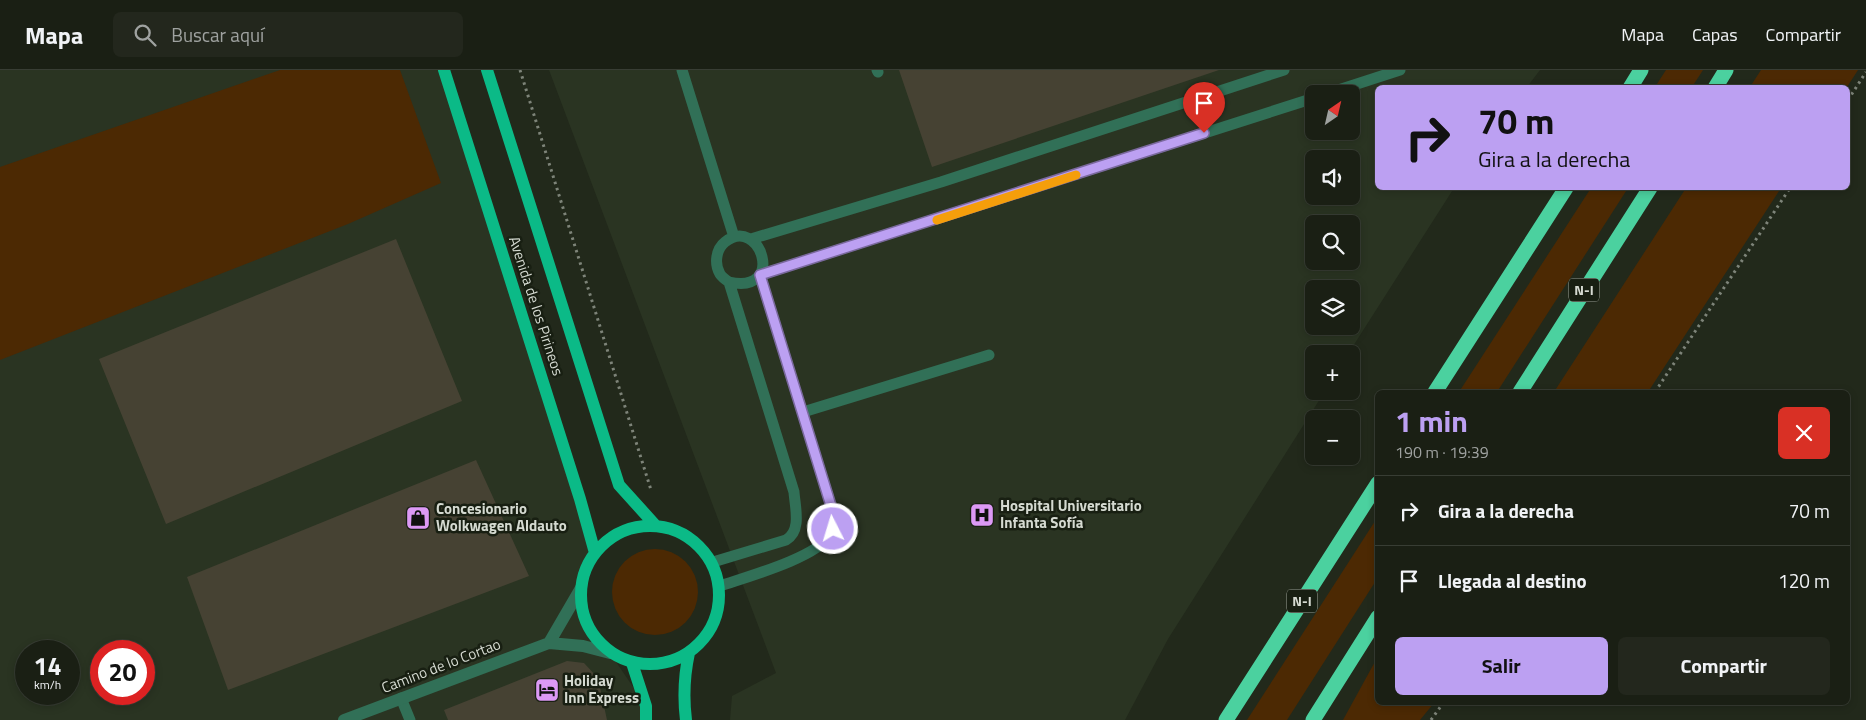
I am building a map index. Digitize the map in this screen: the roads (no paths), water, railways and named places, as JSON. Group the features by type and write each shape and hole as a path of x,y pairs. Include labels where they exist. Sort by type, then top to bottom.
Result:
{"highway":[{"path":"1632,85 1641,70"},
{"path":"1717,85 1726,70"},
{"path":"1436,390 1565,190"},
{"name":"N-I","path":"1521,390 1649,190"},
{"name":"N-I","path":"1226,720 1375,488"},
{"path":"1313,720 1375,622"}],"main road":[{"name":"Avenida de los Pirineos","path":"444,70 585,515 595,552"},
{"name":"Avenida de los Pirineos","path":"487,70 619,485 656,526"},
{"path":"656,526 671,529 692,540 713,562 720,586 716,616 705,638 689,653 667,663 652,665 632,663 610,652 589,629 582,612 581,588 584,574 595,552 607,540 629,529 656,526"},
{"path":"686,720 683,695 689,653"},
{"path":"632,663 646,706 646,720"}],"street":[{"path":"549,643 581,588"},
{"name":"Camino de lo Cortao","path":"344,720 549,643 583,646 610,652"}],"lane":[{"path":"682,70 734,237"},
{"path":"751,239 941,182 1284,70"},
{"path":"1354,85 1400,70"},
{"path":"729,282 750,283 760,275 1305,101"},
{"path":"713,562 792,537 796,518 794,492 729,282 720,274 716,262 718,250 725,242 734,237 743,236 751,239 762,253 763,265 760,275 832,509 833,529 830,536 818,548 801,557 720,586"},
{"path":"803,412 989,355"},
{"path":"401,698 410,720"}],"place":[{"name":"Hospital Universitario Infanta Sofía","path":"982,515"},
{"name":"Concesionario Wolkwagen Aldauto","path":"418,518"},
{"name":"Holiday Inn Express","path":"547,690"}]}
